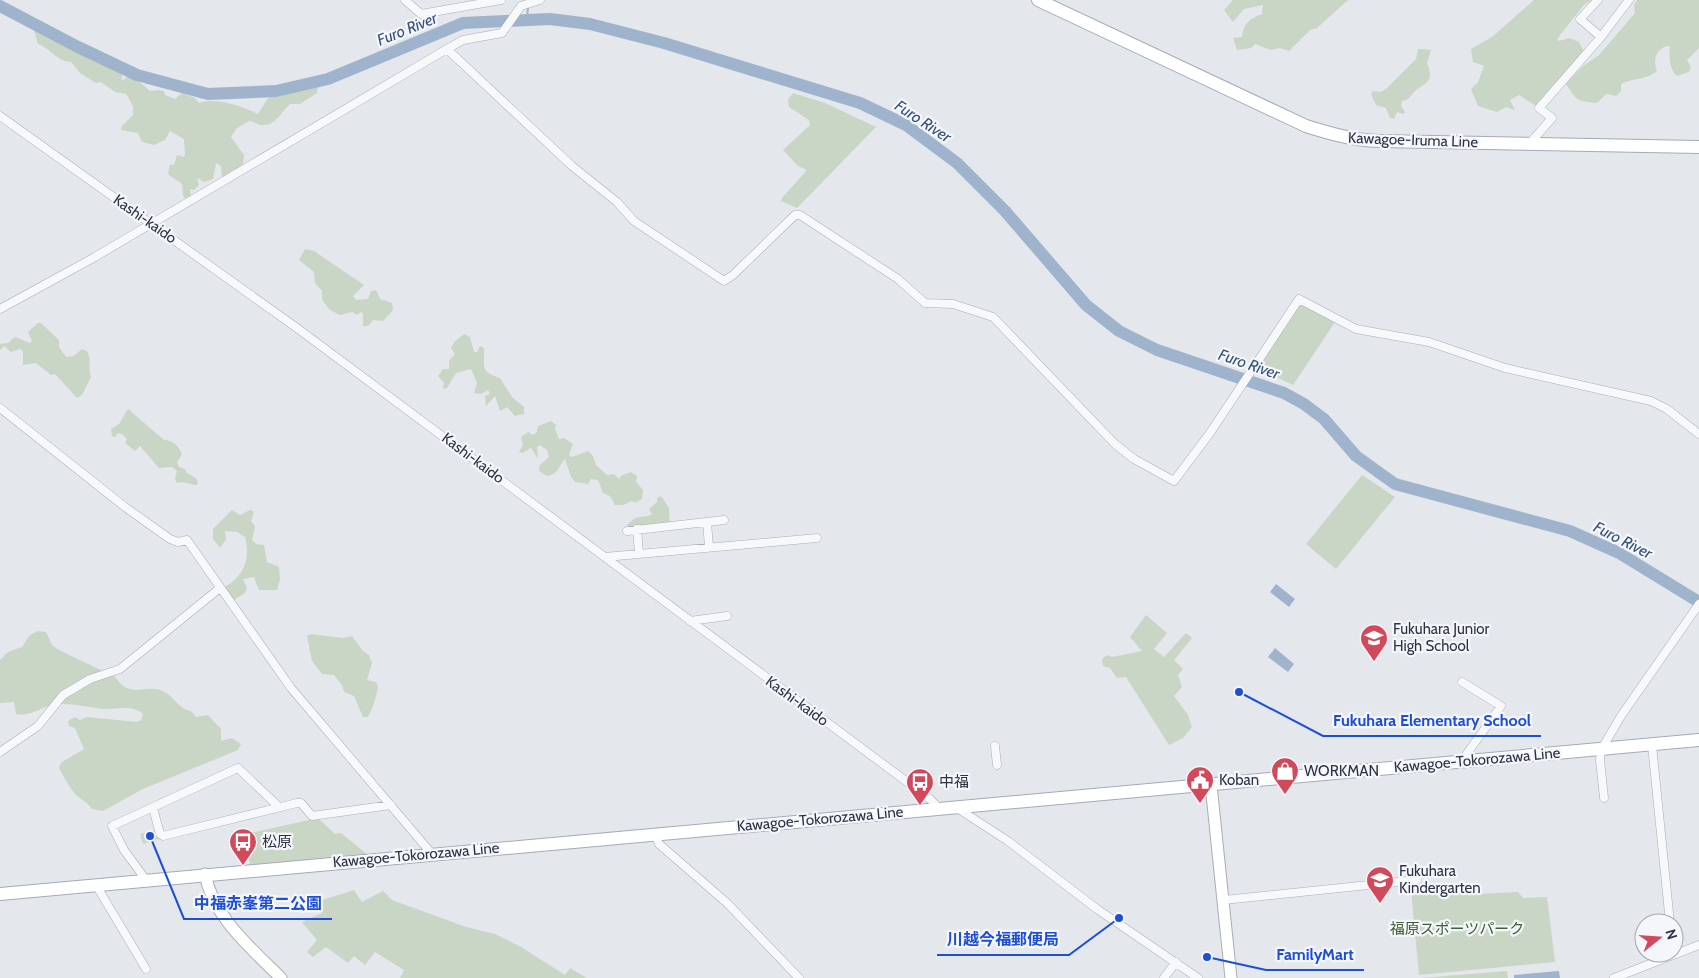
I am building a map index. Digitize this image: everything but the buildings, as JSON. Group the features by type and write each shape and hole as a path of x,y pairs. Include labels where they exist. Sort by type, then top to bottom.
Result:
{"main road":[{"name":"Kawagoe-Iruma Line","path":"1038,0 1306,126 1352,140 1531,142 1699,147"},
{"name":"Kawagoe-Tokorozawa Line","path":"0,894 1699,740"}],"street":[{"path":"405,0 421,14 501,0"},
{"path":"0,309 447,48 463,40 502,33 506,30 518,3 540,0"},
{"path":"1598,0 1580,19 1601,36"},
{"path":"1531,142 1552,118 1539,108 1601,36 1628,0"},
{"path":"447,48 572,166 617,202 634,221 724,281 795,215 800,215 888,273 925,303 953,304 993,317 1115,444 1134,459 1174,480 1210,433 1300,298 1356,329 1429,342 1505,368 1651,401 1699,434"},
{"name":"Kashi-kaido","path":"0,116 297,328 930,799 939,808"},
{"path":"0,408 125,508 170,539 178,542 187,540 291,688 432,854"},
{"path":"627,531 724,520"},
{"path":"706,522 709,547"},
{"path":"637,529 639,554"},
{"path":"606,557 817,538"},
{"path":"0,752 38,726 63,695 90,679 120,669 220,588"},
{"path":"1604,798 1600,760 1601,750 1621,716 1697,606"},
{"path":"690,621 727,616"},
{"path":"1462,682 1501,706 1466,755 1465,762"},
{"path":"1652,745 1669,913"},
{"path":"995,746 997,765"},
{"path":"146,880 124,850 111,827 238,768 279,806"},
{"path":"1211,785 1231,978"},
{"path":"153,808 160,834 163,836 279,806 301,803 312,816 391,806"},
{"path":"956,807 1008,841 1097,908 1198,978"},
{"path":"655,834 660,844 727,904 799,978"},
{"path":"205,874 216,902 225,918 281,978"},
{"path":"1224,900 1416,880"},
{"path":"96,885 146,969"},
{"path":"1684,950 1699,945"},
{"path":"1164,978 1176,962"},
{"path":"1614,978 1649,963"}],"green space":[{"path":"1233,0 1348,0 1317,28 1310,30 1289,51 1279,48 1271,50 1255,44 1251,48 1237,50 1233,38 1242,37 1248,22 1262,14 1263,5 1244,9 1233,22 1224,10"},
{"path":"1534,0 1591,0 1583,6 1557,39 1559,41 1569,38 1579,42 1584,52 1536,106 1519,95 1510,100 1515,110 1506,107 1497,112 1478,106 1471,89 1478,82 1484,66 1473,62 1471,49 1492,37"},
{"path":"1637,0 1699,0 1699,48 1687,60 1691,67 1689,72 1677,76 1674,73 1671,66 1670,46 1662,48 1657,54 1655,62 1657,71 1647,77 1621,84 1621,91 1616,96 1606,94 1597,103 1578,99 1566,84 1582,67 1599,55 1635,13 1634,5"},
{"path":"34,30 117,69 122,73 122,81 129,75 150,91 164,91 165,95 175,99 182,93 195,98 199,103 206,101 221,102 237,105 258,114 268,98 279,96 286,86 300,88 303,83 309,82 318,87 317,93 300,104 290,104 272,123 260,125 249,121 237,128 231,137 244,155 243,166 232,171 224,179 222,178 221,166 216,163 213,179 204,182 197,178 199,185 194,190 190,189 191,196 186,199 183,196 182,184 168,174 170,164 174,165 177,155 184,157 185,155 184,139 170,131 165,140 154,145 142,142 138,133 121,130 122,126 133,115 133,106 126,94 115,92 101,82 96,83 80,73 71,62 62,60 38,44"},
{"path":"1418,49 1431,50 1427,63 1430,78 1408,99 1402,101 1401,106 1405,112 1403,114 1397,112 1394,119 1390,118 1386,108 1376,105 1371,94 1373,91 1381,92 1386,89 1416,59"},
{"path":"793,93 825,103 876,127 797,208 781,201 807,170 798,166 783,150 810,125 809,120 789,107 788,100"},
{"path":"305,249 314,251 364,285 353,296 356,300 368,299 371,291 376,290 380,299 392,303 393,310 383,321 373,320 368,326 363,326 363,314 361,312 357,315 352,312 340,315 330,310 322,300 322,291 315,283 314,272 299,260"},
{"path":"1300,303 1335,322 1293,385 1276,377 1255,371"},
{"path":"38,323 41,323 59,340 59,347 66,357 74,356 82,349 87,351 91,377 82,395 77,398 55,374 51,375 36,363 23,365 23,351 20,349 11,352 4,346 0,350 0,344 8,343 15,337 30,343 32,341 28,332"},
{"path":"464,334 470,337 474,352 477,352 480,346 484,348 484,368 489,373 500,378 512,397 524,407 524,414 515,416 507,407 500,411 495,396 486,406 485,396 490,394 488,390 481,394 474,393 477,383 471,369 456,373 447,388 443,389 444,383 438,376 443,369 449,369 449,361 455,354 451,348 454,342"},
{"path":"128,409 164,440 170,441 177,446 182,454 177,462 179,467 185,469 187,473 196,478 198,483 196,485 182,482 177,483 175,479 177,471 172,467 159,468 140,446 135,451 125,443 127,439 122,434 118,433 115,437 112,436 111,429 119,424"},
{"path":"551,421 556,425 555,429 559,439 564,438 573,444 569,455 572,457 588,451 593,456 596,465 607,475 614,474 619,479 621,476 631,472 637,476 636,482 643,490 642,499 635,503 632,501 623,505 615,505 610,496 603,493 598,480 591,479 588,484 575,482 571,477 565,459 551,475 547,476 539,471 540,465 549,457 547,450 540,445 537,447 538,459 531,448 522,453 519,452 523,445 521,437 528,432 533,435 537,432 538,426"},
{"path":"1362,475 1395,497 1336,569 1306,544"},
{"path":"661,496 669,508 670,524 627,529 628,524 635,518 652,515 649,509 657,502 657,498"},
{"path":"232,510 240,515 250,510 254,512 251,521 255,526 252,540 256,544 264,545 267,562 279,567 280,579 277,590 259,590 254,577 243,579 247,588 245,593 234,600 225,587 241,572 247,553 245,537 237,532 225,531 226,539 220,548 213,539 213,529"},
{"path":"1146,615 1167,633 1154,649 1164,657 1186,633 1192,638 1174,660 1183,669 1178,675 1182,687 1174,696 1188,715 1192,727 1183,738 1169,745 1126,677 1117,678 1110,668 1103,666 1102,659 1107,655 1112,657 1142,651 1130,637"},
{"path":"38,631 46,632 52,645 59,650 115,677 126,688 160,690 169,695 186,710 191,711 196,717 208,715 221,729 221,741 232,738 241,744 238,750 143,789 103,811 92,809 74,793 59,767 62,762 84,749 75,728 69,726 68,721 75,717 80,720 87,717 137,722 141,720 143,714 129,708 102,709 62,704 49,706 30,713 16,714 14,702 0,703 0,660 8,652 22,647 30,635"},
{"path":"311,634 343,638 352,636 363,651 369,655 372,663 367,680 376,682 378,687 368,717 363,717 354,696 344,692 342,685 334,675 322,674 312,661 307,636"},
{"path":"318,818 335,834 341,833 368,855 250,865 247,848 241,835"},
{"path":"159,829 161,838 143,844 140,834"},
{"name":"福原スポーツパーク","path":"1474,887 1479,894 1518,892 1523,898 1547,897 1555,962 1419,975 1411,890"},
{"path":"354,890 362,902 383,891 392,900 466,927 495,934 521,947 565,975 570,968 587,978 400,978 404,970 375,952 365,965 354,956 348,963 326,947 313,957 307,952 317,940 302,922 322,913 316,902"},
{"path":"1507,971 1508,978 1421,978"}],"water":[{"path":"1276,584 1295,599 1289,607 1270,592"},
{"path":"1275,648 1294,664 1288,672 1268,657"},
{"path":"1559,971 1560,978 1514,978 1514,975"}],"waterway":[{"name":"Furo River","path":"0,6 78,47 137,75 208,94 276,91 328,79 463,23 550,19 590,24 664,43 860,103 906,125 957,163 1005,211 1086,305 1119,331 1157,350 1284,393 1304,404 1324,419 1356,456 1395,484 1570,531 1619,553 1699,602"},
{"path":"527,19 528,7"}],"place":[{"name":"Fukuhara Junior High School","path":"1374,662"},
{"name":"Fukuhara Elementary School","path":"1239,692"},
{"name":"WORKMAN","path":"1285,795"},
{"name":"Koban","path":"1200,804"},
{"name":"中福","path":"920,806"},
{"name":"中福赤峯第二公園","path":"150,836"},
{"name":"松原","path":"243,866"},
{"name":"Fukuhara Kindergarten","path":"1380,904"},
{"name":"川越今福郵便局","path":"1119,918"},
{"name":"FamilyMart","path":"1207,957"}]}
